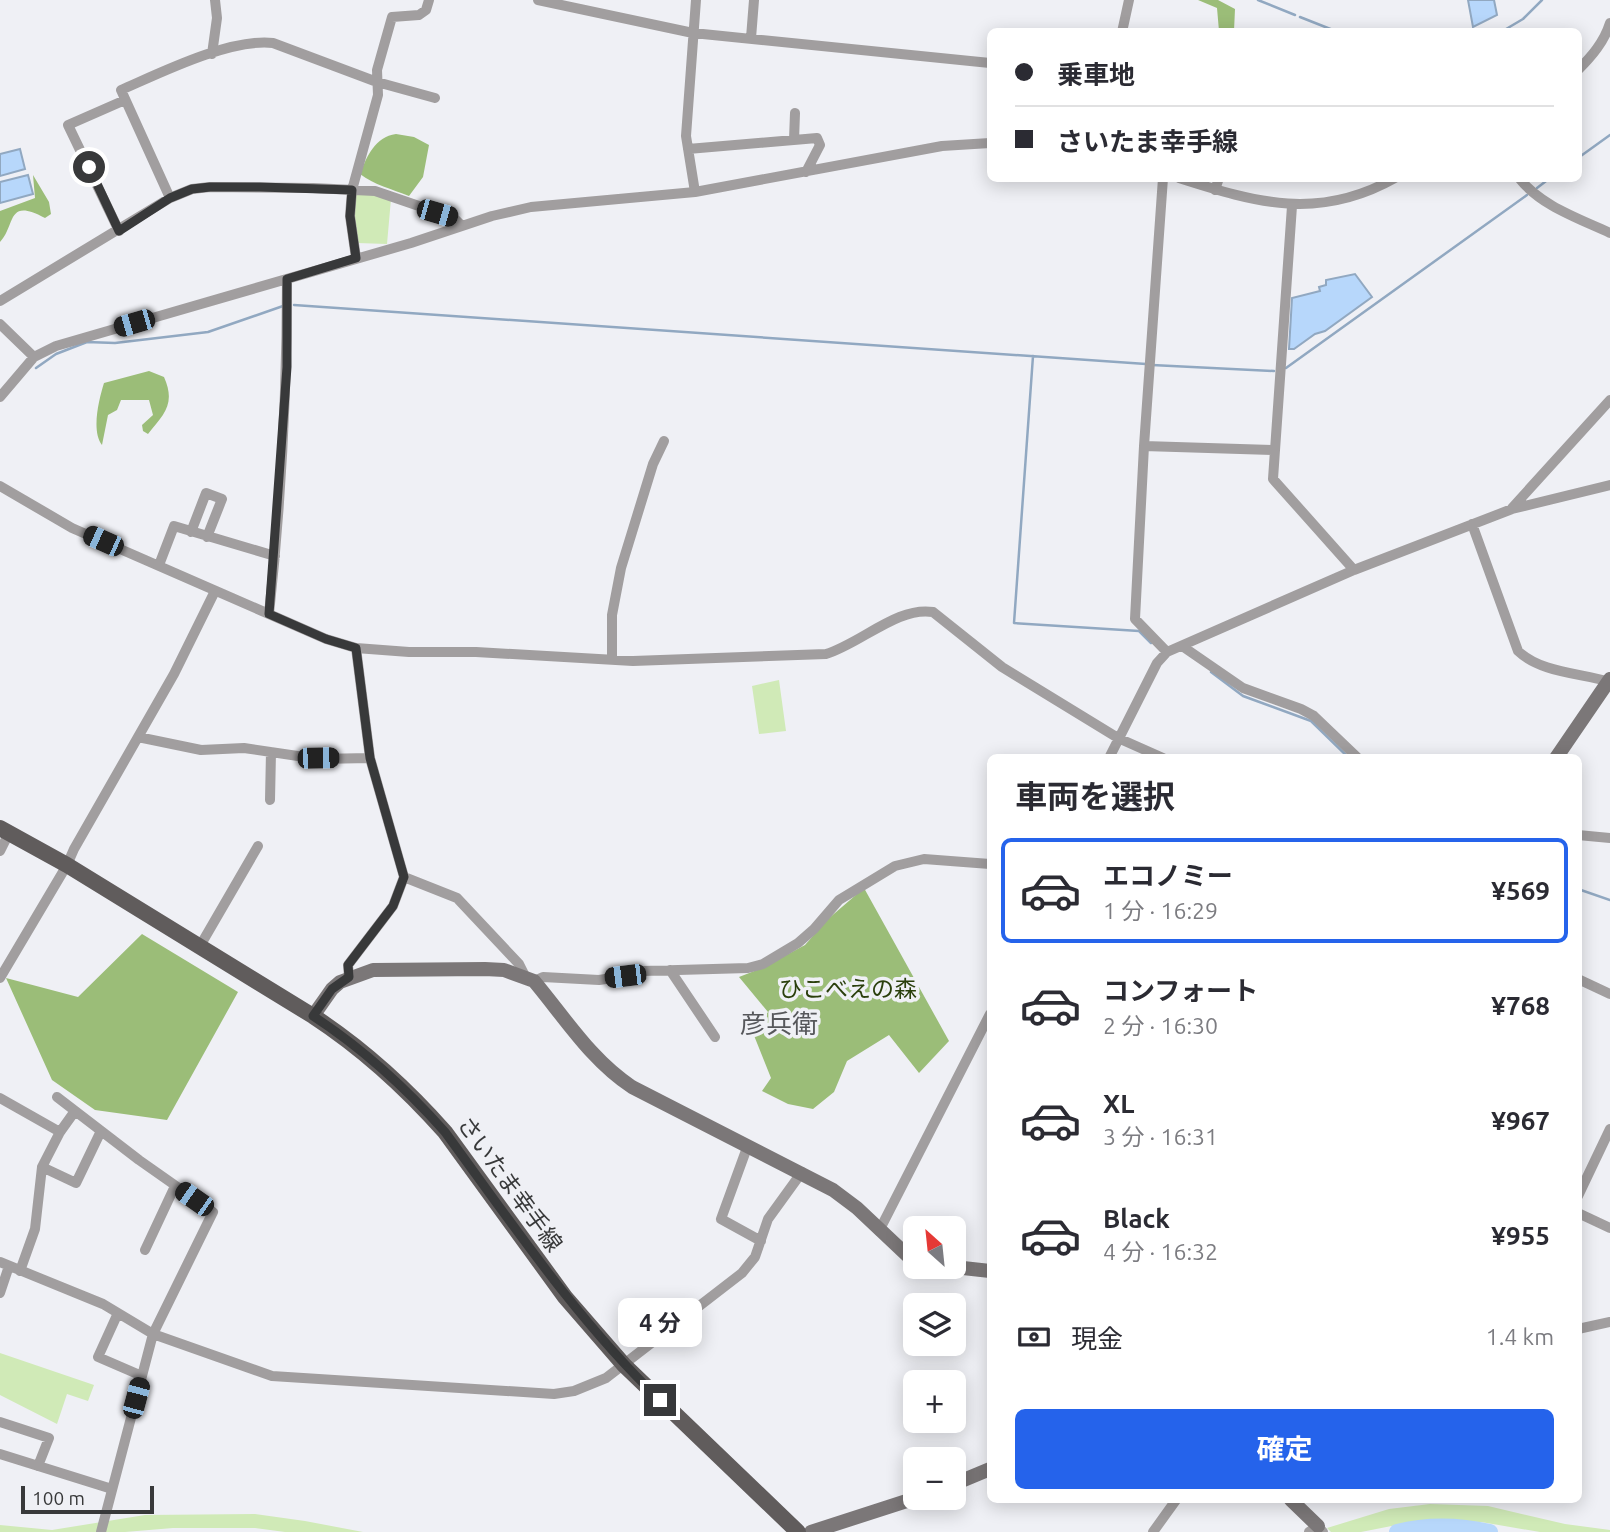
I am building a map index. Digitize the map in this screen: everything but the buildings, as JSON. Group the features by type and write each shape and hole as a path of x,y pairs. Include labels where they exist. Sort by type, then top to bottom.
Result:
{"main road":[{"name":"さいたま幸手線","path":"5,831 67,865 200,946 313,1016 355,1046 445,1132 565,1297 624,1365 798,1532"}],"street":[{"path":"212,54 217,18 215,0"},
{"path":"356,258 350,216 352,190 378,95 377,71 392,17 419,15 426,10 429,0"},
{"path":"538,0 571,4 693,33 987,63"},
{"path":"695,192 686,136 696,0"},
{"path":"751,38 754,0"},
{"path":"1123,28 1129,0"},
{"path":"1582,66 1607,34 1610,23"},
{"path":"170,198 121,90 177,66 212,54 263,42 273,43 377,82 435,98"},
{"path":"119,231 68,125 125,100"},
{"path":"793,140 795,113"},
{"path":"688,149 817,138 820,145 806,172"},
{"path":"0,397 34,357 56,346 531,207 695,192 942,146 987,143"},
{"path":"1163,182 1135,619 1167,652"},
{"path":"1191,182 1260,202 1292,206 1336,201 1386,182"},
{"path":"1215,190 1218,182"},
{"path":"1522,182 1530,192 1547,203 1610,233"},
{"path":"0,300 170,198 192,189 210,187 375,191 454,218 462,226"},
{"path":"1292,206 1273,479 1354,570"},
{"path":"269,614 287,367 287,279"},
{"path":"0,324 34,357"},
{"path":"1512,509 1610,400"},
{"path":"612,660 612,615 621,568 653,464 664,441"},
{"path":"1144,446 1275,450"},
{"path":"1111,754 1157,663 1167,652 1354,570 1472,524 1512,509 1610,485"},
{"path":"0,486 72,527 326,639 356,648 647,661 826,653 842,649 904,615 920,610 933,612 1002,667 1118,738 1154,754"},
{"path":"191,532 206,493 222,499 207,537"},
{"path":"1472,524 1518,651 1525,658 1542,665 1609,681 1559,754"},
{"path":"159,565 174,526 275,556"},
{"path":"0,978 174,674 215,591"},
{"path":"1182,646 1243,688 1314,716 1354,754"},
{"path":"349,977 348,965 393,906 404,877 370,758 356,648"},
{"path":"138,737 201,750 244,748 318,758 370,758"},
{"path":"270,800 271,752"},
{"path":"0,851 5,831"},
{"path":"1582,835 1610,838"},
{"path":"200,946 258,846"},
{"path":"313,1016 332,989 349,977 373,970 504,970 529,978 598,980 643,971 740,969 763,964 798,943 839,900 895,866 924,859 987,864"},
{"path":"404,877 457,898 519,964 579,1039 612,1074 632,1087 802,1172 849,1202 903,1252"},
{"path":"670,970 715,1037"},
{"path":"1582,981 1610,994"},
{"path":"879,1231 987,1020"},
{"path":"57,1097 213,1212 153,1334 101,1532"},
{"path":"0,1098 60,1132"},
{"path":"20,1270 36,1228 42,1167 60,1132 75,1111"},
{"path":"1582,1188 1610,1129"},
{"path":"42,1167 76,1182 101,1131"},
{"path":"748,1145 721,1219 761,1241"},
{"path":"0,1293 5,1264 103,1304 153,1334 272,1376 554,1394 591,1385 624,1365 742,1273 755,1257 768,1219 802,1172"},
{"path":"145,1250 175,1186"},
{"path":"1582,1215 1610,1228"},
{"path":"966,1268 987,1271"},
{"path":"118,1313 98,1357 142,1376"},
{"path":"1582,1328 1610,1322"},
{"path":"0,1422 49,1438 38,1466"},
{"path":"0,1454 112,1489"},
{"path":"966,1479 987,1470"},
{"path":"811,1532 903,1502"},
{"path":"1153,1532 1174,1503"},
{"path":"1294,1503 1317,1530"}],"green space":[{"path":"1198,0 1218,0 1235,9 1234,28 1219,28 1217,8"},
{"path":"396,134 414,137 429,145 423,177 409,196 377,184 360,174 377,143"},
{"path":"33,175 49,202 51,214 45,218 24,210 18,212 0,242 0,211 35,198"},
{"path":"358,193 375,193 391,199 387,244 357,243 354,220 355,196"},
{"path":"149,371 164,377 167,386 168,402 163,414 148,434 143,431 142,425 153,415 149,400 121,400 117,410 108,415 102,445 96,423 104,383"},
{"path":"779,680 786,731 759,734 752,686"},
{"name":"ひこべえの森","path":"864,888 949,1041 919,1073 889,1035 847,1061 834,1092 813,1109 788,1104 762,1091 771,1078 753,1033 768,1012 739,977 805,945 828,919"},
{"path":"142,934 238,992 167,1120 95,1110 52,1080 6,978 78,997"},
{"path":"0,1353 94,1385 88,1401 67,1394 57,1424 0,1395"},
{"path":"1430,1504 1488,1506 1610,1532 1540,1532 1481,1522 1417,1521 1361,1532 1331,1532 1327,1528 1389,1509"},
{"path":"255,1514 363,1532 173,1528 125,1532 0,1532 0,1525 52,1530 145,1515"}],"water":[{"path":"1468,0 1494,0 1497,15 1473,27"},
{"path":"20,149 25,169 0,176 0,154"},
{"path":"28,175 33,194 0,203 0,182"},
{"path":"1355,274 1372,297 1325,331 1315,334 1294,349 1289,349 1292,298 1320,291 1319,287 1326,285 1326,280"}],"waterway":[{"path":"1258,0 1295,15"},
{"path":"1508,28 1523,19 1542,0"},
{"path":"1300,17 1328,28"},
{"path":"1582,155 1610,135"},
{"path":"1537,188 1545,182"},
{"path":"1286,368 1527,195"},
{"path":"294,305 1146,364"},
{"path":"36,368 56,354 87,342 115,343 208,332 283,306"},
{"path":"1033,356 1014,623 1139,631 1151,643"},
{"path":"1152,365 1274,371"},
{"path":"1211,672 1243,696 1311,721 1345,754"},
{"path":"1582,890 1610,900"},
{"path":"1397,1532 1444,1526 1490,1532"}],"district":[{"name":"彦兵衛","path":"779,1024"}],"route":[{"path":"89,167 119,231 170,198 192,189 260,187 352,190 350,216 356,258 287,279 287,367 269,614 326,639 356,648 370,758 404,877 393,906 348,965 349,977 332,989 313,1016 334,1029 379,1066 428,1113 445,1132 565,1297 624,1365 660,1400"}]}
